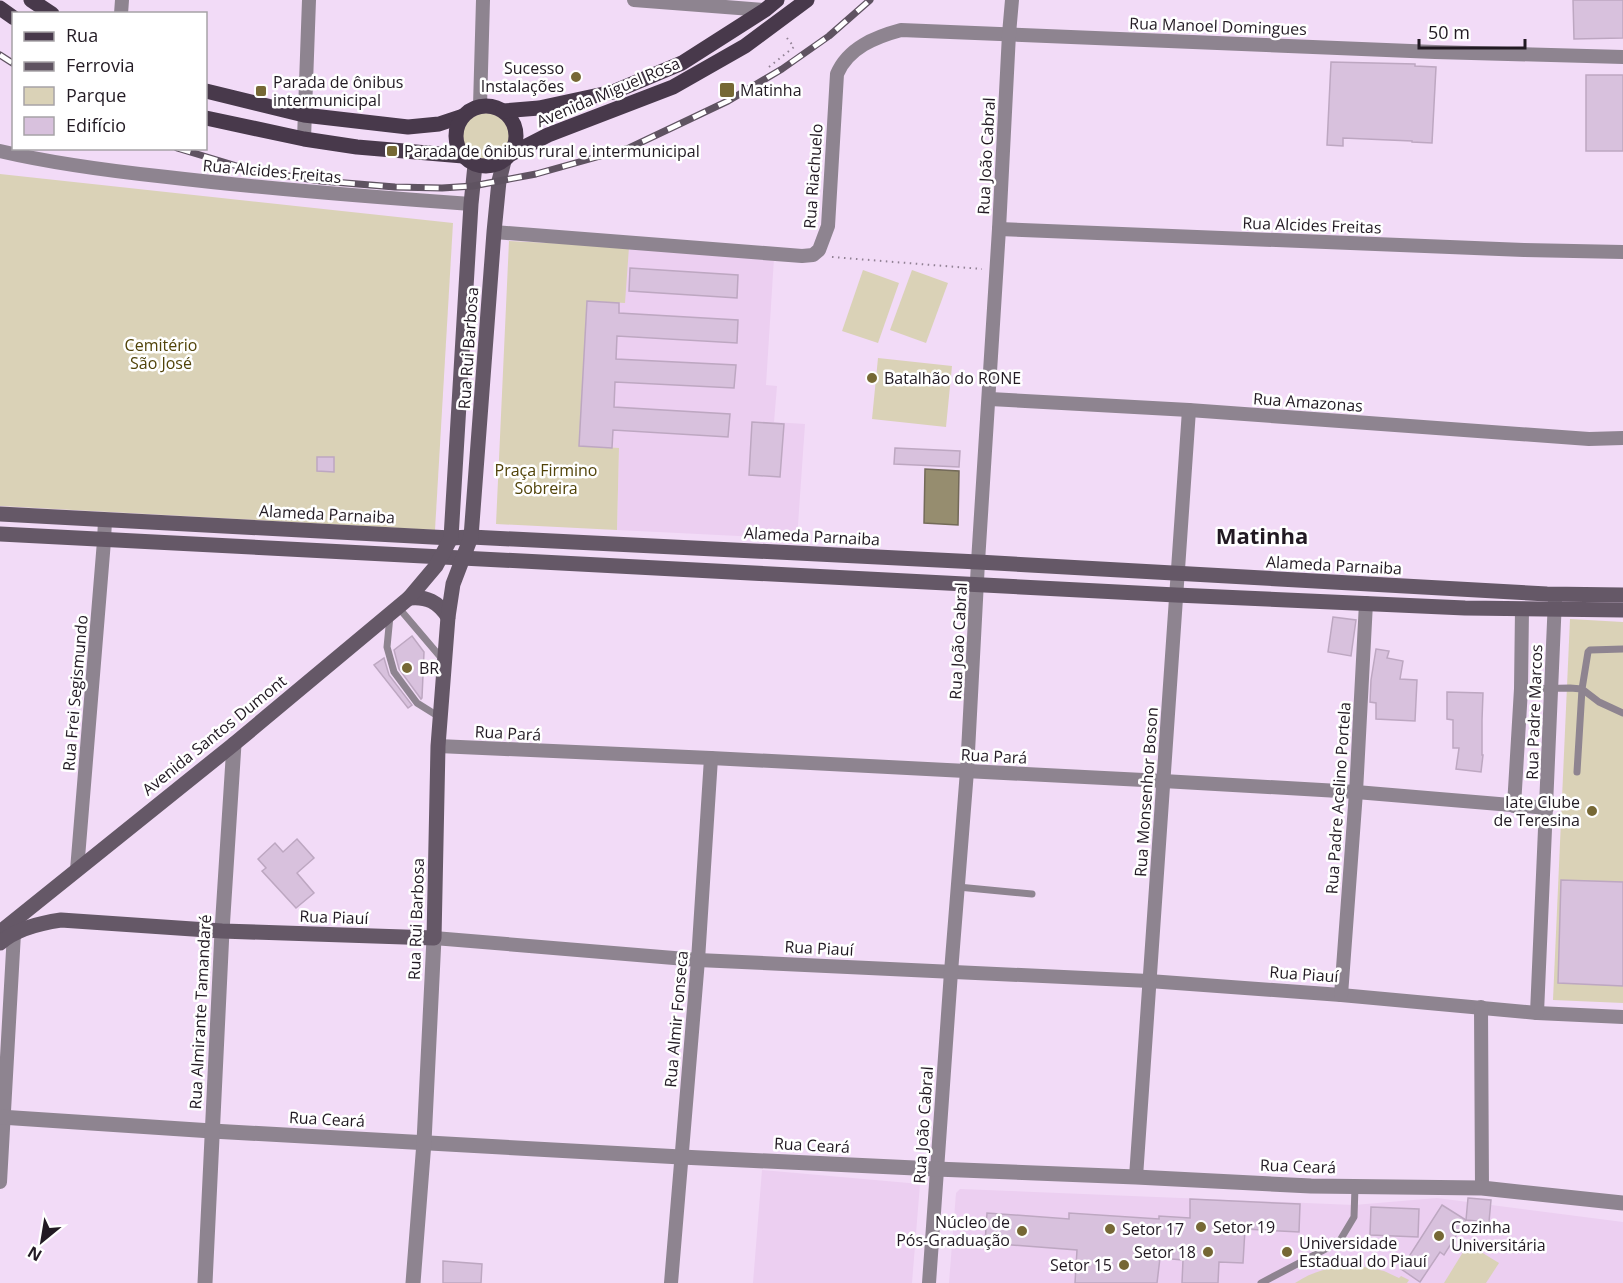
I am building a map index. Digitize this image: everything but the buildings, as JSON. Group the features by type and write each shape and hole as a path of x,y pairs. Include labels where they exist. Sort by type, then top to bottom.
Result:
{"main road":[{"path":"31,0 49,12"},
{"name":"Avenida Miguel Rosa","path":"503,111 539,108 613,92 682,63 777,0"},
{"name":"Avenida Miguel Rosa","path":"507,158 548,135 673,87 745,46 807,0"},
{"path":"207,91 304,115 408,127 439,124 462,116 480,106 493,106 510,118 517,136 515,146 507,158 495,166 485,167 469,160 304,139 207,118"},
{"path":"462,116 455,137 457,147 469,160"},
{"name":"Rua Rui Barbosa","path":"434,938 438,746 448,617 453,584 471,537 494,232 499,182 507,158"},
{"name":"Rua Rui Barbosa","path":"451,538 471,204 469,160"},
{"path":"463,341 486,341"},
{"name":"Alameda Parnaiba","path":"0,514 451,538 471,537 978,562 1555,601 1623,610"},
{"name":"Alameda Parnaiba","path":"0,534 1465,608 1522,609 1555,601 1623,595"},
{"name":"Avenida Santos Dumont","path":"0,943 37,903 234,744 399,606 426,579 451,538"},
{"path":"734,571 735,550"},
{"path":"399,606 423,597 441,607 448,617"},
{"name":"Rua Piauí","path":"7,933 61,920 222,931 434,938"}],"street":[{"path":"304,139 309,0"},
{"path":"480,106 483,0"},
{"path":"634,0 765,10"},
{"name":"Rua João Cabral","path":"929,1283 967,771 1012,0"},
{"name":"Rua Manoel Domingues","path":"836,83 840,66 849,56 882,35 901,30 1435,52 1623,57"},
{"name":"Rua Riachuelo","path":"807,256 819,250 828,226 836,83"},
{"name":"Rua Alcides Freitas","path":"0,151 95,169 198,181 377,198 471,204"},
{"name":"Rua Alcides Freitas","path":"999,229 1623,252"},
{"path":"494,232 807,256"},
{"name":"Rua Amazonas","path":"990,399 1188,410 1589,439 1623,438"},
{"name":"Rua Monsenhor Boson","path":"1136,1177 1188,410"},
{"name":"Rua Frei Segismundo","path":"77,870 105,520"},
{"name":"Rua Padre Marcos","path":"1538,1012 1555,601"},
{"name":"Rua Padre Acelino Portela","path":"1341,995 1356,792 1366,603"},
{"path":"1514,806 1521,689 1522,609"},
{"name":"Rua Almirante Tamandaré","path":"205,1283 222,931 234,744"},
{"name":"Rua Pará","path":"438,746 1356,792 1547,808"},
{"name":"Rua Almir Fonseca","path":"671,1283 698,960 711,758"},
{"path":"0,1182 7,933"},
{"name":"Rua Piauí","path":"434,938 698,960 1149,981 1623,1017"},
{"name":"Rua Rui Barbosa","path":"413,1283 424,1142 434,938"},
{"path":"1481,1007 1482,1188"},
{"name":"Rua Ceará","path":"2,1117 681,1157 1311,1186 1482,1188 1623,1203"}],"lane":[{"path":"399,606 445,662"},
{"path":"399,606 387,647 394,672 417,703 441,718"},
{"path":"1576,772 1582,689 1588,652 1590,650 1623,649"},
{"path":"1521,689 1582,689 1599,702 1623,713"},
{"path":"958,887 1032,894"},
{"path":"1261,1283 1339,1242 1354,1217 1355,1186"}],"path":[{"path":"769,67 795,47 787,38"},
{"path":"807,256 997,270"}],"shaded area":[{"path":"629,247 774,258 766,385 777,386 774,422 805,424 797,539 617,530 619,448 579,446 587,301"},
{"path":"925,469 959,471 958,525 924,523"},
{"path":"762,1170 920,1184 912,1283 753,1283"},
{"name":"Universidade Estadual do Piauí","path":"960,1189 1354,1205 1437,1198 1623,1222 1623,1283 949,1283 956,1193"}],"green space":[{"path":"486,113 502,120 509,136 502,152 486,159 470,152 463,136 470,120"},
{"name":"Cemitério São José","path":"0,174 453,223 435,530 0,506"},
{"name":"Praça Firmino Sobreira","path":"509,241 629,247 625,303 587,301 579,445 619,448 617,530 496,524"},
{"path":"863,270 899,283 878,343 842,331"},
{"path":"912,270 948,283 926,343 890,330"},
{"path":"878,358 952,366 946,427 872,419"},
{"name":"Iate Clube de Teresina","path":"1570,619 1623,622 1623,1003 1553,1000"},
{"path":"1468,1244 1499,1263 1486,1283 1444,1283"},
{"path":"1355,1265 1384,1271 1409,1280 1407,1283 1295,1283 1324,1270"}],"railway":[{"path":"184,150 250,170 321,181 395,187 473,186 536,174 629,148 728,101 782,69 829,36 870,0"},
{"path":"0,55 12,63"}],"place":[{"name":"Sucesso Instalações","path":"576,77"},
{"name":"Matinha","path":"727,90"},
{"name":"Parada de ônibus intermunicipal","path":"261,91"},
{"name":"Parada de ônibus rural e intermunicipal","path":"392,151"},
{"name":"Batalhão do RONE","path":"872,378"},
{"name":"BR","path":"407,668"},
{"name":"Iate Clube de Teresina","path":"1592,811"},
{"name":"Setor 19","path":"1201,1227"},
{"name":"Setor 17","path":"1110,1229"},
{"name":"Núcleo de Pós-Graduação","path":"1022,1231"},
{"name":"Cozinha Universitária","path":"1439,1236"},
{"name":"Setor 18","path":"1208,1252"},
{"name":"Universidade Estadual do Piauí","path":"1287,1252"},
{"name":"Setor 15","path":"1124,1265"}],"district":[{"name":"Matinha","path":"1262,536"}]}
